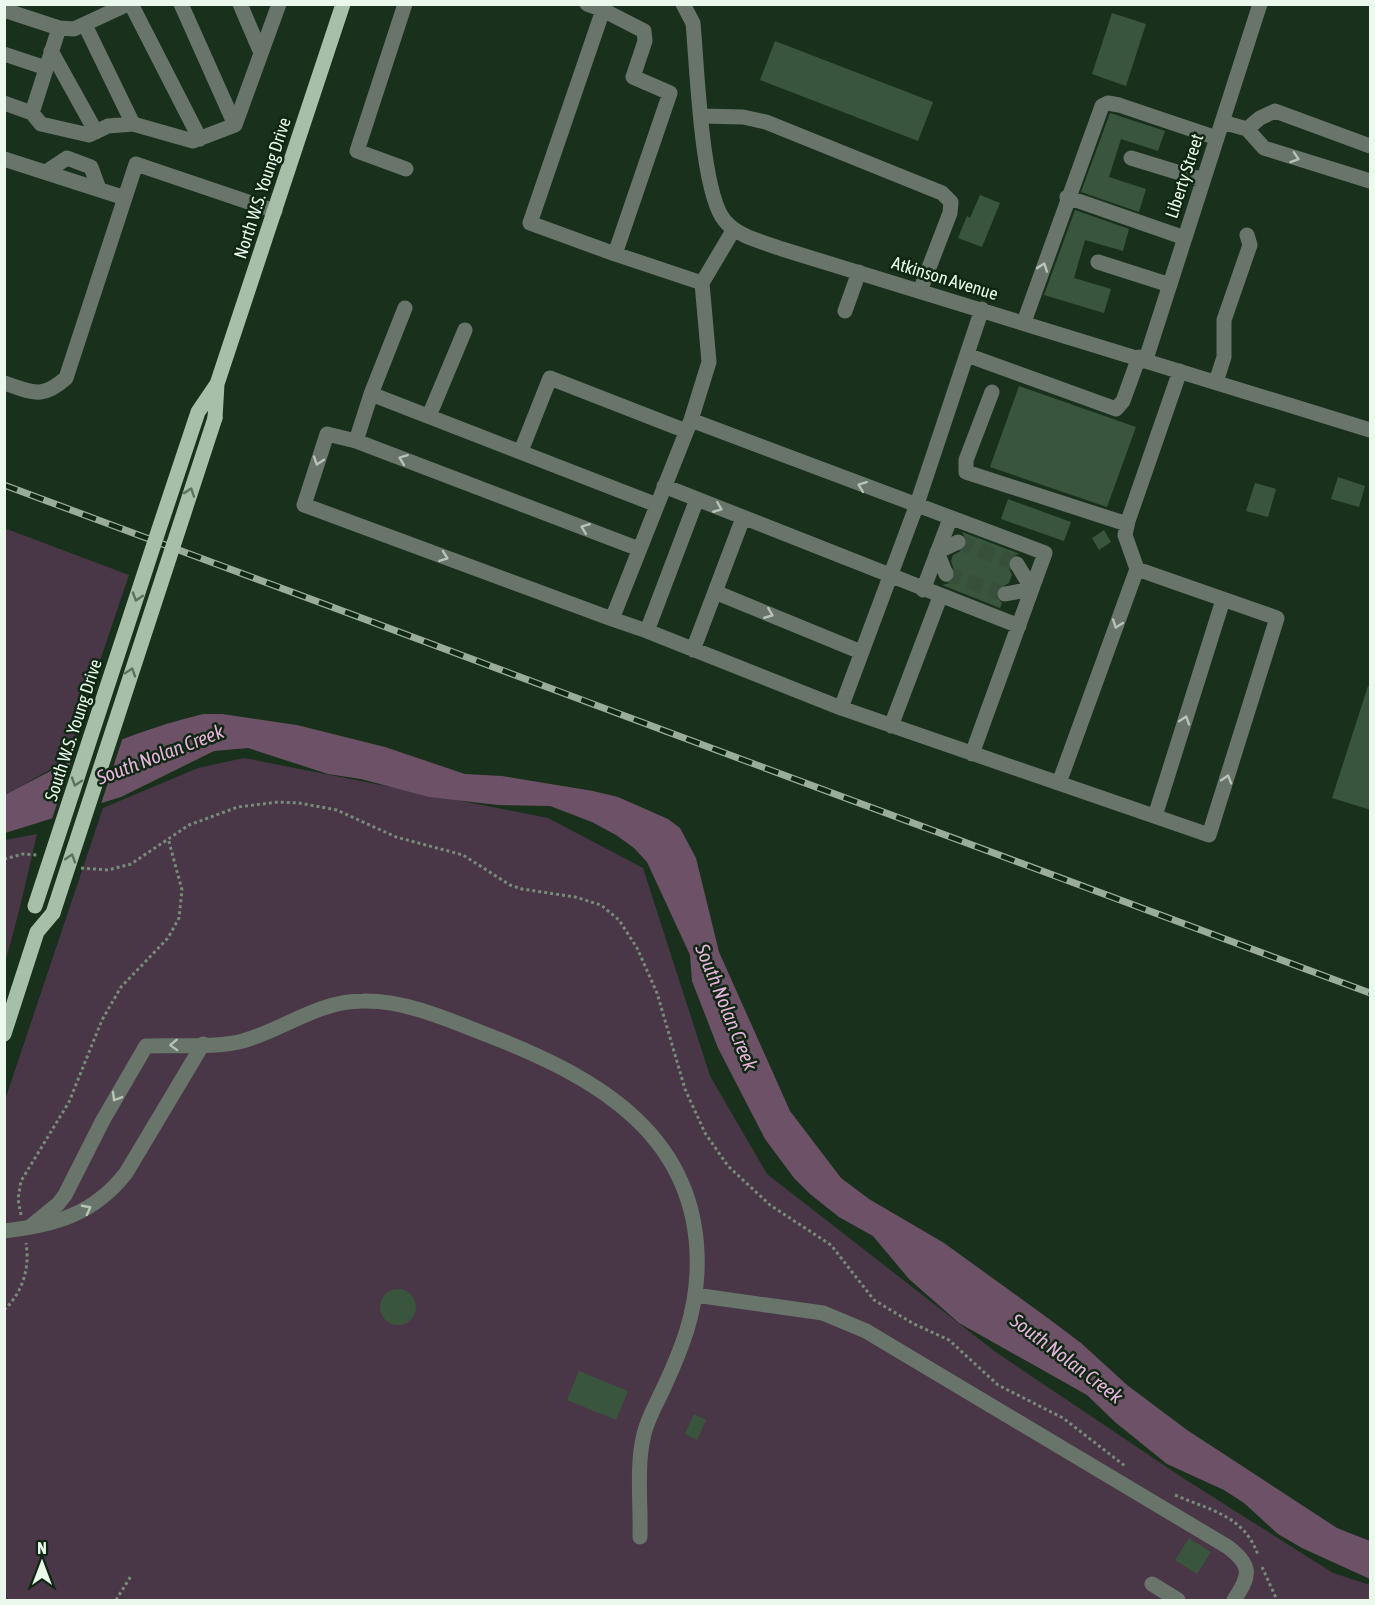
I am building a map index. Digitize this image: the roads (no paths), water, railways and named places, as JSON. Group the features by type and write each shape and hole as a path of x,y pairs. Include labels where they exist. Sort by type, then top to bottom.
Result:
{"main road":[{"name":"North W.S. Young Drive","path":"172,548 215,418 218,384 343,4"},
{"name":"North W.S. Young Drive","path":"155,541 198,412 218,384"},
{"name":"South W.S. Young Drive","path":"38,932 35,906 155,541"},
{"name":"South W.S. Young Drive","path":"4,1034 38,932 53,913 172,548"}],"street":[{"path":"4,10 59,28 77,29 130,4 200,139"},
{"path":"181,4 235,125"},
{"path":"240,4 261,53"},
{"path":"405,4 357,151 406,169"},
{"path":"587,4 604,7 644,31 645,41 633,77 670,93 615,254"},
{"path":"612,619 689,426 709,362 702,283 734,229 719,213 706,170 693,23 683,4"},
{"name":"Liberty Street","path":"967,355 1116,409 1123,401 1170,285 1260,4"},
{"path":"4,103 32,112 41,124 89,135 108,126 133,124 193,141 200,139 235,125 261,53 274,6"},
{"path":"604,7 530,223 702,283"},
{"path":"85,25 133,124"},
{"path":"32,112 59,28"},
{"path":"51,51 96,132"},
{"path":"4,54 46,68"},
{"path":"1024,322 1067,197 1102,106 1108,103 1119,105 1217,138"},
{"path":"1247,129 1260,118 1275,111 1371,146"},
{"path":"701,116 744,117 766,122 942,193 951,202 950,213 920,291"},
{"path":"1222,122 1247,129 1264,148 1371,181"},
{"path":"1131,158 1203,180"},
{"path":"4,159 125,198"},
{"path":"4,382 39,394 51,390 66,378 136,164 275,211"},
{"path":"1067,197 1185,238"},
{"name":"Atkinson Avenue","path":"734,229 782,249 1371,430"},
{"path":"1216,382 1224,357 1224,320 1250,245 1247,235"},
{"path":"1098,262 1170,285"},
{"path":"845,311 859,272"},
{"path":"356,441 405,308"},
{"path":"841,708 916,507 982,309"},
{"path":"429,416 465,330"},
{"path":"1059,783 1137,569 1125,535 1127,524 1180,371"},
{"path":"520,452 550,378 1045,553 972,754"},
{"path":"992,392 966,460 966,472 1127,524"},
{"path":"372,394 657,505"},
{"path":"639,549 356,441 327,434 304,505 647,631 841,708 1209,835 1277,618 1137,569"},
{"path":"664,486 940,597 1019,626"},
{"path":"647,631 697,499"},
{"path":"693,650 743,518"},
{"path":"923,590 950,519"},
{"path":"937,552 958,542"},
{"path":"937,552 946,574"},
{"path":"1017,564 1032,589"},
{"path":"1005,594 1032,589"},
{"path":"715,592 861,652"},
{"path":"891,726 940,597"},
{"path":"1155,816 1223,600"},
{"path":"26,1227 58,1204 65,1195 103,1120 146,1046 248,1040 332,1005 375,1001 406,1007 456,1023 569,1071 595,1086 629,1111 658,1142 676,1168 694,1230 695,1295 682,1348 644,1433 640,1537"},
{"path":"4,1231 75,1215 100,1202 114,1189 126,1173 203,1044"},
{"path":"695,1295 823,1313 866,1331 1238,1555 1247,1572 1244,1585 1234,1600"},
{"path":"1152,1584 1178,1600"}],"water":[{"name":"South Nolan Creek","path":"203,714 222,714 297,725 385,747 465,774 502,776 593,791 618,797 668,819 680,828 696,858 719,952 790,1111 841,1178 869,1199 944,1243 1045,1316 1081,1343 1127,1385 1187,1430 1337,1528 1370,1541 1370,1579 1302,1548 1278,1534 1244,1503 1224,1490 1167,1464 1115,1422 1087,1395 959,1323 909,1279 873,1236 839,1217 810,1194 794,1178 765,1139 718,1048 692,981 690,955 647,862 634,848 616,835 592,822 550,806 498,805 429,797 361,779 328,774 248,748 214,751 121,797 5,833 5,795 101,748 151,729"}],"tunnel":[{"path":"958,542 1017,564"},
{"path":"946,574 1005,594"}],"railway":[{"path":"4,485 1370,993"}]}
